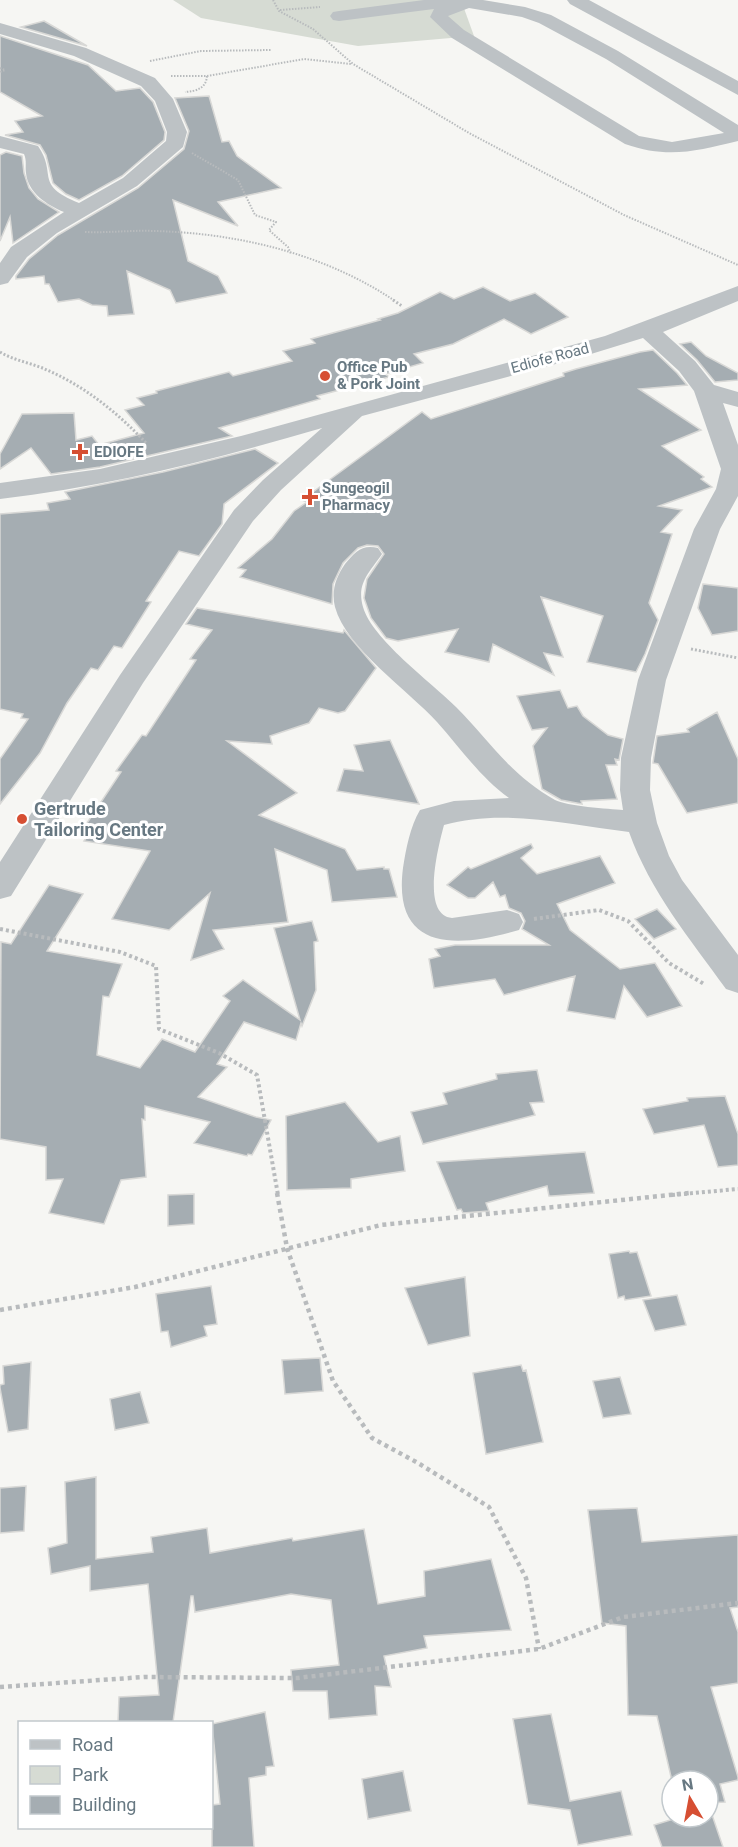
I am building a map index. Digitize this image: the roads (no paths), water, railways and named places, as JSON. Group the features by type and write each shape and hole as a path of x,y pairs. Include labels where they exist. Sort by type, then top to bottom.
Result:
{"street":[{"path":"576,0 738,89"},
{"path":"464,1 441,11 439,17 458,34 574,102 632,140 663,149 681,148 738,134"},
{"path":"339,16 464,1 525,12 545,19 621,60 738,134"},
{"path":"0,28 50,42 117,67 148,82 164,99 177,132 176,143 130,182 50,229 19,252 0,278"},
{"path":"0,142 31,150 38,162 36,173 42,188 58,201 81,211"},
{"name":"Ediofe Road","path":"0,491 76,482 164,462 649,331 738,293"},
{"path":"649,331 687,366 706,390 734,469 729,489 707,530 652,680 636,758 635,790 640,823 653,856 669,886 738,980"},
{"path":"706,390 738,400"},
{"path":"0,888 130,681 243,516 272,485 357,410"},
{"path":"369,554 352,571 349,583 349,608 365,633 393,665 446,714 496,771 550,812"},
{"path":"507,922 460,930 437,928 422,916 417,885 425,835 431,818 448,811 513,809 640,823"}],"place":[{"name":"Office Pub & Pork Joint","path":"325,376"},
{"name":"EDIOFE","path":"80,452"},
{"name":"Sungeogil Pharmacy","path":"310,497"},
{"name":"Gertrude Tailoring Center","path":"22,819"}]}
